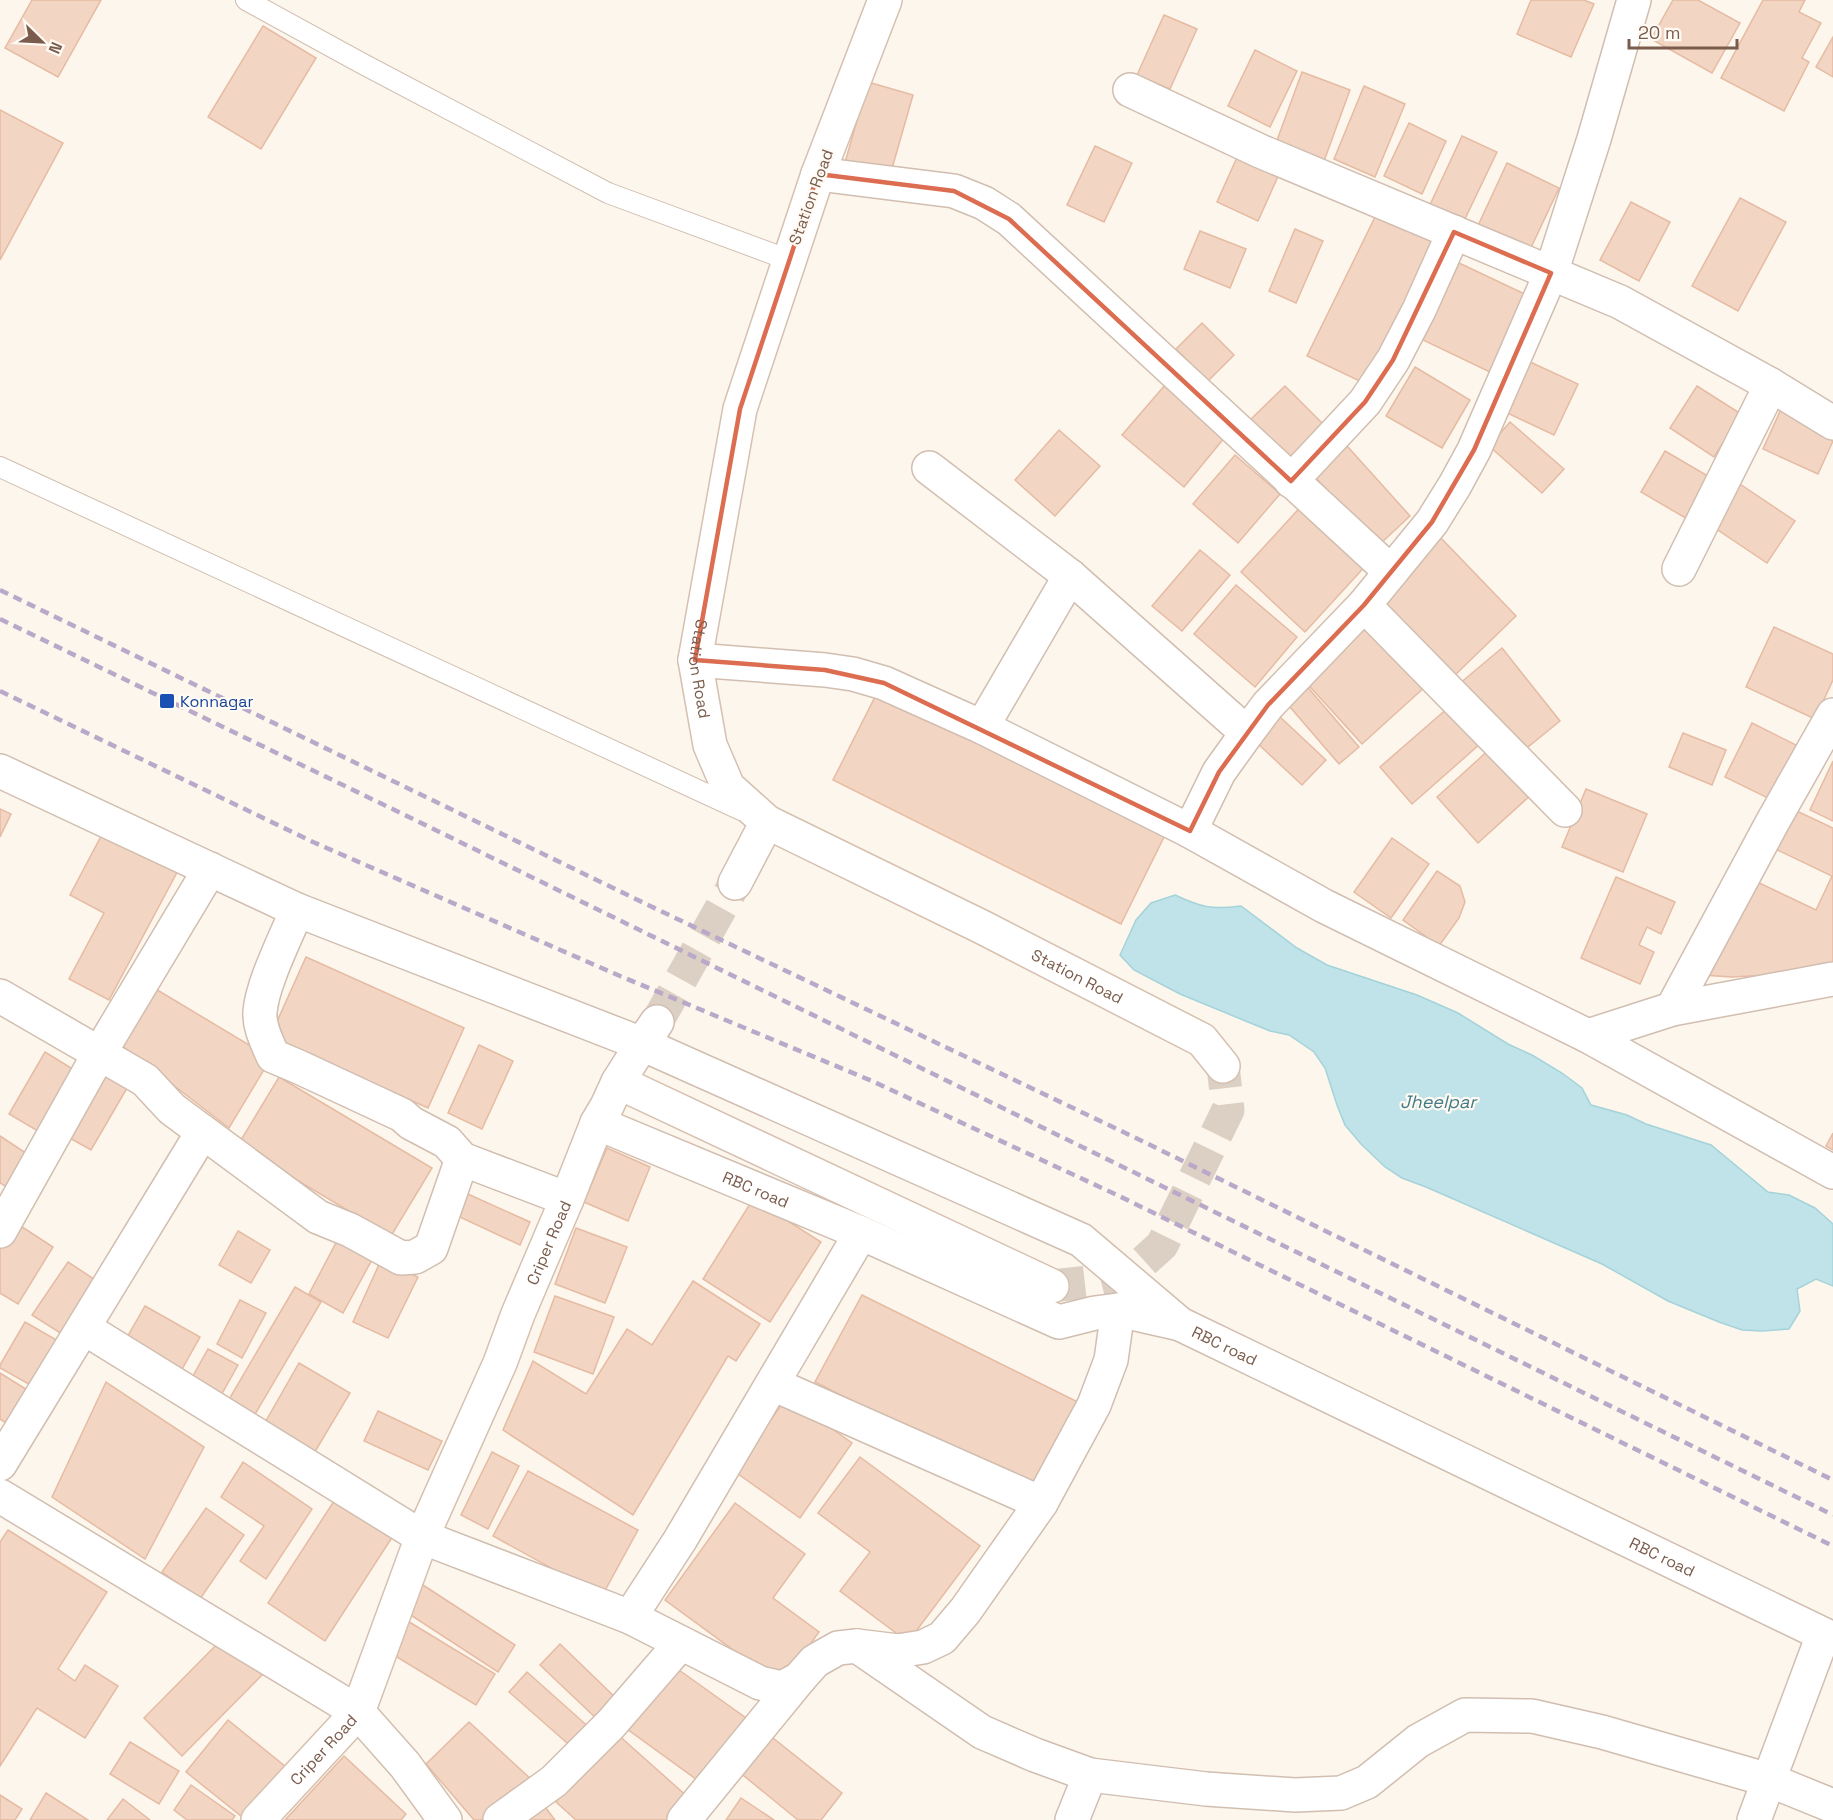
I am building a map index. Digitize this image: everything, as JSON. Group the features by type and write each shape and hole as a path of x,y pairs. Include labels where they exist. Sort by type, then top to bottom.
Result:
{"street":[{"name":"Station Road","path":"885,0 818,174 740,409 695,660 710,746 728,787 767,822 982,927 1202,1040 1223,1066"},
{"path":"1190,831 1219,772 1247,733 1268,705 1364,605 1432,522 1474,450 1551,273 1594,139 1634,0"},
{"path":"1130,90 1260,151 1620,302 1771,385 1833,423"},
{"path":"818,174 954,191 984,203 1009,219 1390,572"},
{"path":"1290,481 1365,402 1393,360 1419,310 1454,232"},
{"path":"1679,569 1771,385"},
{"path":"929,468 1070,576 1247,733"},
{"path":"982,727 1070,576"},
{"path":"1364,605 1565,810"},
{"path":"695,660 853,674 884,683 982,727 1190,831 1324,906 1588,1036 1833,1172"},
{"path":"1672,1009 1833,715"},
{"path":"0,771 297,910 650,1033 1081,1240 1180,1324"},
{"path":"735,884 767,822"},
{"path":"0,1231 99,1054 210,869"},
{"path":"297,910 266,987 260,1012 262,1031 273,1056 402,1114 411,1124 447,1142 462,1159 567,1199"},
{"path":"1588,1036 1672,1009 1833,979"},
{"path":"0,996 145,1080 172,1109 202,1133 318,1217 350,1230 401,1258 415,1257 431,1248 462,1159"},
{"name":"Criper Road","path":"258,1820 358,1712 422,1537 500,1363 597,1123 618,1082 650,1033"},
{"path":"618,1082 1052,1286"},
{"name":"RBC road","path":"597,1123 861,1233 1059,1322 1118,1310 1180,1324 1828,1637"},
{"path":"0,1464 202,1133"},
{"path":"630,1617 680,1540 861,1233"},
{"path":"684,1820 815,1661 838,1648 857,1646 898,1651 923,1647 942,1638 1041,1503 1094,1405 1111,1360 1118,1310"},
{"path":"84,1328 422,1537 630,1617 760,1683 782,1688 799,1679"},
{"path":"773,1384 1041,1503"},
{"path":"0,1496 358,1712 405,1765 445,1820"},
{"path":"1754,1820 1828,1637"},
{"path":"500,1820 554,1782 611,1724 681,1643"},
{"path":"857,1646 982,1732 1090,1775 1295,1796 1341,1793 1367,1782 1418,1742 1465,1715 1521,1715 1602,1732 1769,1780 1833,1806"},
{"path":"1072,1820 1090,1775"}],"lane":[{"path":"246,0 608,193 789,260"},
{"path":"0,467 767,822"}],"highlighted area":[{"path":"818,174 954,191 1009,219 1291,481 1365,402 1393,360 1454,232 1551,273 1474,450 1432,522 1364,605 1268,705 1219,772 1190,831 884,683 825,670 695,660 740,409"}],"water":[{"name":"Jheelpar","path":"1175,895 1206,906 1222,908 1241,906 1297,948 1327,965 1417,995 1458,1013 1508,1044 1532,1055 1582,1088 1591,1105 1627,1115 1646,1124 1711,1145 1768,1192 1789,1195 1815,1208 1833,1224 1833,1286 1816,1279 1797,1289 1800,1311 1789,1329 1742,1330 1668,1301 1602,1264 1402,1178 1385,1167 1345,1125 1325,1068 1314,1052 1289,1035 1270,1031 1180,994 1134,970 1120,955 1136,920 1151,903"}],"building":[{"path":"32,0 101,0 58,77 5,48"},
{"path":"1531,0 1584,0 1594,4 1571,57 1517,34"},
{"path":"1673,0 1698,0 1740,23 1712,73 1651,39"},
{"path":"1763,0 1805,0 1799,12 1821,23 1802,58 1809,62 1784,111 1721,78"},
{"path":"1164,15 1197,29 1170,89 1137,75"},
{"path":"263,26 316,58 261,149 208,117"},
{"path":"1833,37 1833,77 1816,67"},
{"path":"1255,50 1297,71 1270,127 1228,106"},
{"path":"1302,72 1350,90 1324,161 1276,143"},
{"path":"868,82 913,95 889,179 844,166"},
{"path":"1364,86 1405,104 1375,177 1334,159"},
{"path":"0,110 63,143 0,260"},
{"path":"1409,123 1446,141 1422,194 1384,176"},
{"path":"1462,136 1497,152 1463,223 1429,207"},
{"path":"1095,146 1132,163 1104,222 1067,205"},
{"path":"1239,153 1280,172 1258,221 1217,202"},
{"path":"1507,163 1559,188 1528,254 1476,230"},
{"path":"1740,198 1786,222 1738,311 1692,286"},
{"path":"1631,202 1670,222 1639,281 1600,260"},
{"path":"1377,213 1436,242 1366,384 1307,356"},
{"path":"1295,229 1323,241 1296,303 1269,291"},
{"path":"1200,231 1246,249 1230,288 1184,269"},
{"path":"1459,263 1529,296 1492,373 1423,340"},
{"path":"1202,323 1234,355 1208,381 1176,349"},
{"path":"1528,361 1578,384 1554,435 1505,412"},
{"path":"1415,367 1470,400 1442,448 1386,416"},
{"path":"1165,385 1225,437 1184,487 1122,435"},
{"path":"1285,386 1330,431 1292,468 1247,423"},
{"path":"1697,386 1741,414 1714,457 1670,428"},
{"path":"1782,407 1833,430 1833,441 1818,474 1763,449"},
{"path":"1510,422 1564,469 1542,493 1489,446"},
{"path":"1059,430 1100,466 1055,516 1015,480"},
{"path":"1339,437 1410,516 1378,546 1306,467"},
{"path":"1665,451 1713,479 1689,520 1641,492"},
{"path":"1235,455 1280,494 1238,543 1193,504"},
{"path":"1734,480 1795,521 1767,563 1706,522"},
{"path":"1305,502 1369,562 1305,632 1241,572"},
{"path":"1439,536 1516,616 1453,677 1376,596"},
{"path":"1200,550 1230,575 1182,631 1152,606"},
{"path":"1236,585 1297,637 1255,687 1194,634"},
{"path":"1368,620 1427,685 1362,744 1303,679"},
{"path":"1774,627 1833,654 1833,680 1815,719 1746,687"},
{"path":"1502,648 1560,721 1517,756 1459,684"},
{"path":"1304,683 1359,747 1339,764 1284,700"},
{"path":"881,685 1168,829 1121,924 833,780"},
{"path":"1449,707 1480,744 1412,804 1380,767"},
{"path":"1279,716 1326,760 1302,785 1255,741"},
{"path":"1752,723 1808,751 1782,805 1725,777"},
{"path":"1683,733 1726,750 1712,785 1669,767"},
{"path":"1492,747 1533,793 1478,843 1437,797"},
{"path":"1833,761 1833,821 1810,810"},
{"path":"1586,789 1647,814 1623,872 1562,847"},
{"path":"1784,805 1833,828 1833,963 1767,975 1732,977 1702,975 1749,878 1816,910 1832,876 1765,844"},
{"path":"0,809 11,814 0,837"},
{"path":"108,823 182,863 109,1000 69,979 104,913 70,895"},
{"path":"1392,838 1429,864 1391,918 1354,892"},
{"path":"1437,871 1460,886 1465,902 1459,918 1439,946 1403,920"},
{"path":"1616,877 1675,902 1661,934 1647,927 1639,945 1654,952 1640,984 1581,958"},
{"path":"306,957 464,1028 428,1108 270,1037"},
{"path":"149,985 271,1058 229,1128 116,1041"},
{"path":"479,1045 513,1061 482,1129 448,1113"},
{"path":"45,1052 84,1076 48,1137 9,1114"},
{"path":"105,1069 130,1083 91,1150 66,1136"},
{"path":"279,1077 432,1168 391,1236 238,1145"},
{"path":"1833,1133 1833,1150 1826,1146"},
{"path":"0,1136 41,1163 20,1195 0,1183"},
{"path":"607,1148 650,1167 628,1221 584,1202"},
{"path":"459,1190 530,1222 520,1245 449,1212"},
{"path":"753,1199 821,1242 770,1322 703,1279"},
{"path":"13,1221 53,1247 18,1304 0,1293 0,1242"},
{"path":"576,1228 627,1247 605,1303 555,1284"},
{"path":"238,1231 270,1250 251,1283 219,1265"},
{"path":"339,1237 374,1256 343,1313 309,1294"},
{"path":"381,1260 418,1277 388,1338 353,1322"},
{"path":"68,1262 100,1283 65,1336 32,1315"},
{"path":"693,1281 760,1324 736,1361 728,1356 633,1515 503,1430 533,1361 586,1394 627,1329 652,1345"},
{"path":"295,1287 321,1302 254,1416 228,1401"},
{"path":"862,1295 1088,1407 1041,1497 815,1382"},
{"path":"555,1296 614,1317 593,1374 534,1352"},
{"path":"240,1300 266,1313 242,1358 217,1344"},
{"path":"145,1306 200,1337 181,1371 126,1339"},
{"path":"25,1322 60,1342 34,1387 0,1368"},
{"path":"208,1349 238,1365 219,1399 189,1383"},
{"path":"299,1363 350,1393 313,1455 263,1426"},
{"path":"0,1373 29,1391 8,1424 0,1419"},
{"path":"106,1382 204,1447 145,1559 52,1497"},
{"path":"787,1397 852,1443 800,1518 734,1471"},
{"path":"378,1411 442,1441 428,1470 364,1441"},
{"path":"492,1452 519,1466 488,1529 461,1515"},
{"path":"860,1457 980,1546 908,1642 840,1591 870,1552 818,1513"},
{"path":"243,1462 312,1509 266,1579 240,1561 264,1526 221,1497"},
{"path":"528,1471 638,1530 602,1596 493,1536"},
{"path":"336,1498 393,1536 325,1641 268,1603"},
{"path":"735,1503 805,1554 773,1598 819,1632 781,1685 665,1600"},
{"path":"206,1508 244,1535 200,1599 162,1572"},
{"path":"8,1530 107,1592 58,1669 75,1681 85,1665 118,1686 85,1738 37,1708 0,1766 0,1542"},
{"path":"423,1585 515,1645 498,1672 406,1612"},
{"path":"401,1617 495,1674 476,1705 382,1648"},
{"path":"227,1634 265,1672 182,1756 144,1718"},
{"path":"560,1644 619,1701 600,1722 540,1665"},
{"path":"672,1665 746,1718 700,1782 627,1729"},
{"path":"527,1672 592,1730 575,1750 509,1692"},
{"path":"228,1720 291,1771 246,1820 186,1772"},
{"path":"469,1722 533,1781 487,1820 474,1820 426,1764"},
{"path":"763,1730 842,1793 821,1820 798,1820 733,1767"},
{"path":"616,1733 690,1799 671,1820 576,1820 556,1802"},
{"path":"130,1742 179,1771 159,1804 110,1774"},
{"path":"344,1756 406,1814 401,1820 285,1820"},
{"path":"191,1785 235,1816 232,1820 187,1820 174,1810"},
{"path":"46,1793 88,1820 30,1820"},
{"path":"0,1795 22,1809 15,1820 0,1820"},
{"path":"536,1795 555,1820 503,1820"},
{"path":"741,1798 774,1820 726,1820"},
{"path":"123,1799 150,1820 107,1820"}],"tunnel":[{"path":"657,1022 735,883"},
{"path":"1052,1286 1096,1281 1132,1272 1162,1245 1228,1110 1223,1066"}],"railway":[{"path":"0,590 646,904 1140,1140 1833,1480"},
{"path":"0,619 1833,1515"},
{"path":"0,691 313,842 620,976 872,1081 1117,1195 1833,1546"}],"place":[{"name":"Konnagar","path":"167,701"}]}
